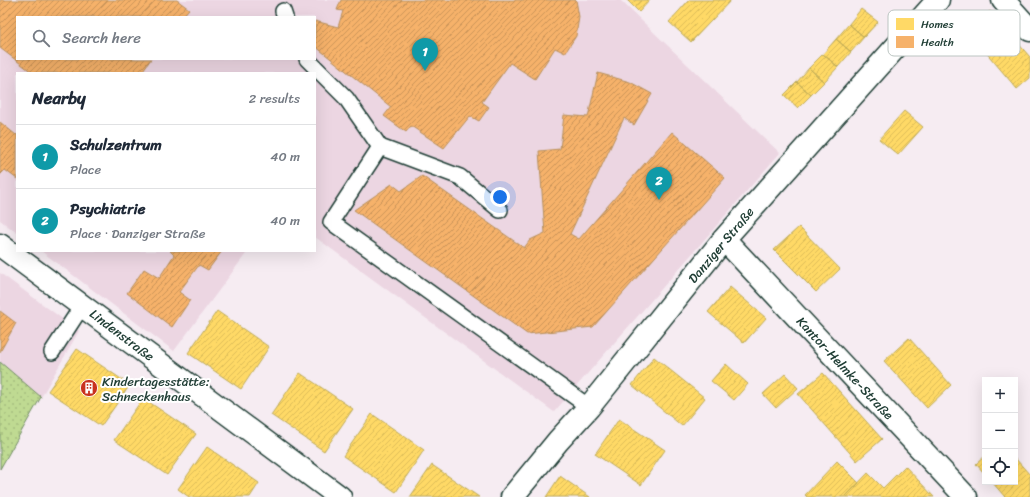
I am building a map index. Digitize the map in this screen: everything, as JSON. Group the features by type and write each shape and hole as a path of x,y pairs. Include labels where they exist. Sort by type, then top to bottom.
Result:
{"street":[{"name":"Danziger Straße","path":"929,10 938,0"},
{"path":"1003,0 1012,10"},
{"path":"1020,19 1030,30"},
{"name":"Danziger Straße","path":"512,497 558,440 589,407 724,239 888,56"},
{"name":"Kantor-Helmke-Straße","path":"724,239 966,497"},
{"name":"Lindenstraße","path":"0,245 340,497"}],"lane":[{"path":"308,60 346,98 380,147 460,177 500,210"},
{"path":"380,147 331,222 589,407"},
{"path":"52,352 82,306"}],"shaded area":[{"path":"0,0 620,0 780,153 554,412 316,238 316,72 16,72 16,232 0,220"},
{"path":"42,252 247,252 174,351"},
{"path":"0,273 79,331 0,469"}],"green space":[{"path":"0,362 41,397 0,469"}],"building: Homes":[{"path":"627,0 650,0 639,12"},
{"path":"689,0 731,0 691,42 669,22"},
{"path":"861,9 878,22 864,37 849,24"},
{"path":"849,24 864,37 851,52 836,39"},
{"path":"836,39 851,52 838,67 823,54"},
{"path":"1020,46 1030,57 1030,78 1017,89 989,56 1020,56"},
{"path":"823,54 838,67 824,82 809,68"},
{"path":"809,68 824,82 811,95 797,82"},
{"path":"797,82 811,95 798,108 784,95"},
{"path":"904,111 923,127 898,155 879,139"},
{"path":"799,227 840,269 816,292 774,250"},
{"path":"730,287 766,318 744,343 708,312"},
{"path":"217,311 269,347 241,389 188,353"},
{"path":"909,338 951,385 927,408 884,361"},
{"name":"Kindertagesstätte: Schneckenhaus","path":"77,349 130,385 101,426 48,391"},
{"path":"654,357 705,398 682,426 632,385"},
{"path":"726,364 748,384 734,400 711,381"},
{"path":"300,373 353,409 324,451 271,415"},
{"path":"823,373 882,439 857,461 798,394"},
{"path":"785,374 798,388 776,408 763,394"},
{"path":"143,398 196,434 167,475 114,440"},
{"path":"372,414 424,450 396,492 343,456"},
{"path":"619,419 665,450 641,485 595,454"},
{"path":"207,447 259,483 250,497 189,497 178,489"},
{"path":"982,459 982,471 976,464"},
{"path":"837,461 859,483 845,497 807,497 805,495"},
{"path":"1018,461 1030,475 1030,497 1005,497 995,485 1018,485"},
{"path":"432,465 479,497 410,497"},
{"path":"905,466 934,497 845,497 868,473 883,488"},
{"path":"560,476 590,497 546,497"}],"building: Health":[{"path":"0,0 177,0 189,9 183,16 16,16 16,60 150,60 142,72 32,72 0,48"},
{"path":"341,0 576,0 579,17 576,36 565,53 555,48 535,79 510,63 482,102 489,107 479,121 470,116 444,148 411,126 406,132 384,116 391,107 316,47 316,21 338,27 343,11 337,10"},
{"path":"598,73 630,82 652,94 634,125 624,118 570,234 579,239 672,132 725,178 593,327 527,334 354,210 392,184 401,191 422,176 524,248 530,240 545,233 539,151 560,149 564,115 588,117"},
{"path":"0,122 16,135 16,178 5,170 0,175"},
{"path":"171,252 221,252 208,270 199,265 179,292 190,300 172,327 127,293 144,269 159,278 174,255"},
{"path":"0,311 16,323 0,352"}],"place":[{"name":"Schulzentrum","path":"425,71"},
{"name":"Psychiatrie","path":"659,200"},
{"name":"Kindertagesstätte: Schneckenhaus","path":"89,388"}]}
